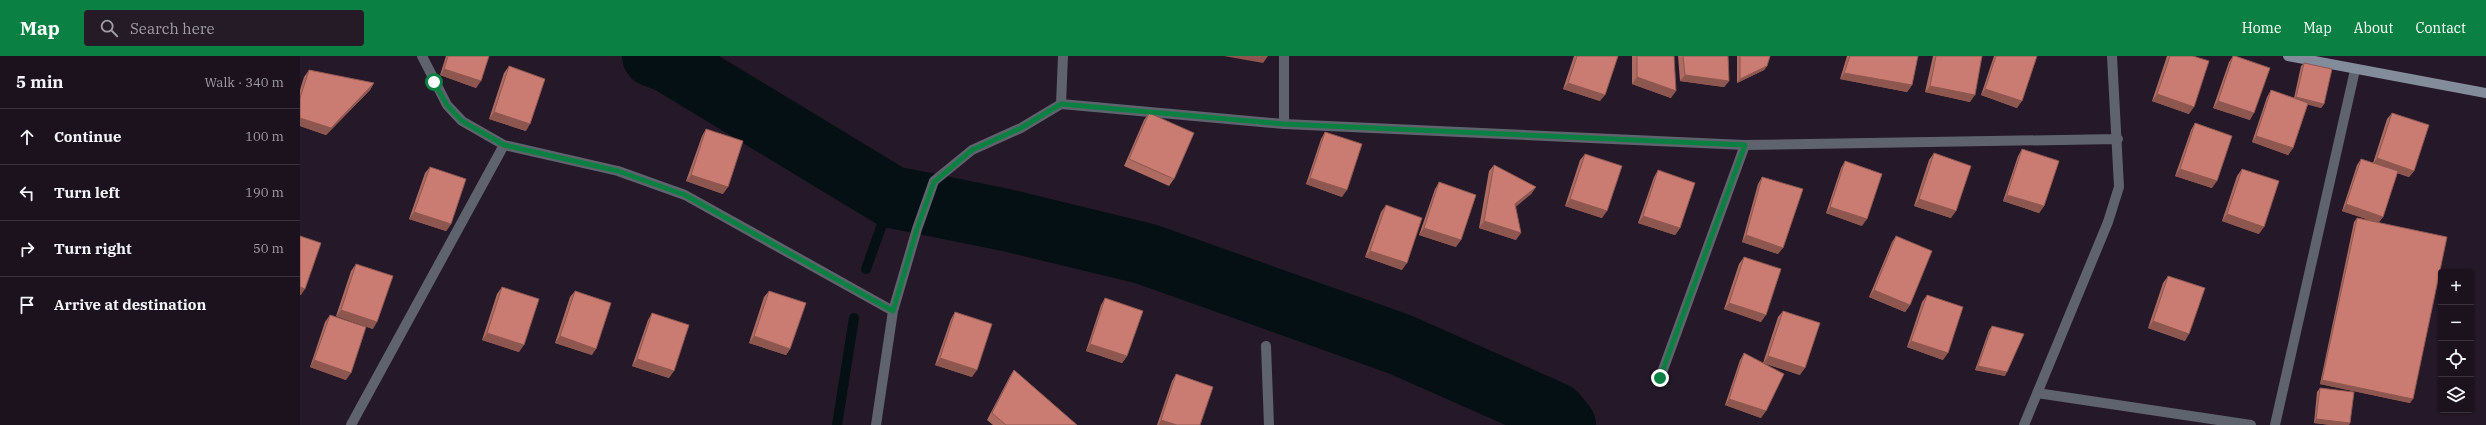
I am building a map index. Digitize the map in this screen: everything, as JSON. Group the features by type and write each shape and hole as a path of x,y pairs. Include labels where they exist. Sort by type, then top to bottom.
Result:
{"street":[{"path":"422,56 447,105 462,121 504,145 618,171 685,195 893,311"},
{"path":"1061,104 1063,56"},
{"path":"1284,56 1284,124"},
{"path":"2024,425 2108,222 2119,187 2118,139 2112,56"},
{"path":"2288,56 2356,70 2486,93"},
{"path":"2275,425 2356,70"},
{"path":"876,425 893,311 917,229 934,182 972,150 1021,128 1061,104 1284,124 1745,145 2118,139"},
{"path":"351,425 504,145"},
{"path":"1660,378 1745,145"},
{"path":"1266,346 1269,425"},
{"path":"2037,393 2251,425"}],"building":[{"path":"448,56 489,56 481,81 444,69"},
{"path":"1577,56 1618,56 1605,95 1568,83"},
{"path":"1637,56 1674,56 1676,91 1637,77"},
{"path":"1683,56 1728,56 1729,81 1685,75"},
{"path":"1740,56 1770,56 1767,66 1740,79"},
{"path":"1850,56 1918,56 1912,85 1844,73"},
{"path":"1936,56 1982,56 1975,95 1930,86"},
{"path":"1996,56 2037,56 2022,101 1985,89"},
{"path":"2170,56 2193,56 2209,61 2194,107 2157,94"},
{"path":"2233,56 2270,68 2254,113 2218,101"},
{"path":"2304,63 2332,69 2324,104 2296,97"},
{"path":"509,66 545,79 530,124 494,112"},
{"path":"309,70 374,83 331,128 300,118 300,98"},
{"path":"2271,90 2308,103 2293,148 2256,136"},
{"path":"1149,113 1194,133 1174,179 1129,159"},
{"path":"2392,113 2429,125 2414,171 2377,158"},
{"path":"2195,123 2232,136 2217,181 2180,169"},
{"path":"706,129 743,141 728,187 691,175"},
{"path":"1325,132 1362,144 1347,190 1310,178"},
{"path":"2022,149 2059,161 2044,206 2007,195"},
{"path":"1934,153 1971,166 1956,211 1919,199"},
{"path":"1585,154 1622,166 1607,211 1570,199"},
{"path":"2361,159 2398,171 2383,217 2346,204"},
{"path":"1845,161 1882,174 1867,219 1830,207"},
{"path":"1494,165 1536,187 1515,204 1521,233 1484,221"},
{"path":"430,167 466,179 451,224 414,212"},
{"path":"2242,169 2279,181 2264,227 2227,214"},
{"path":"1658,170 1695,183 1680,228 1643,216"},
{"path":"1762,177 1803,189 1783,248 1746,235"},
{"path":"1439,182 1476,195 1461,240 1424,228"},
{"path":"1386,205 1422,218 1407,263 1370,251"},
{"path":"2357,218 2447,237 2440,269 2438,269 2438,280 2413,399 2322,380"},
{"path":"300,236 321,243 305,289 300,287"},
{"path":"1896,236 1932,251 1910,305 1874,290"},
{"path":"1744,257 1781,269 1766,315 1729,303"},
{"path":"356,264 393,276 377,322 341,310"},
{"path":"2168,276 2205,288 2189,334 2153,321"},
{"path":"502,287 539,299 524,345 487,333"},
{"path":"575,291 611,303 596,349 560,336"},
{"path":"769,291 806,303 790,349 754,336"},
{"path":"1927,295 1963,307 1948,353 1911,341"},
{"path":"1105,298 1143,311 1127,356 1090,344"},
{"path":"1783,311 1820,323 1805,368 1768,356"},
{"path":"955,312 992,324 977,370 940,358"},
{"path":"652,313 689,325 674,371 637,359"},
{"path":"330,315 366,327 351,373 314,360"},
{"path":"1992,326 2024,334 2007,372 1978,366"},
{"path":"1744,353 1784,374 1766,411 1729,399"},
{"path":"1014,370 1077,425 1006,425 992,413"},
{"path":"1176,374 1213,387 1200,425 1177,425 1161,420"},
{"path":"2320,388 2354,392 2350,423 2316,419"}],"waterway":[{"path":"653,56 669,62 892,197 1006,220 1146,254 1399,344 1555,413 1565,425"},
{"path":"866,269 892,197"},
{"path":"837,425 854,318"}],"route":[{"path":"434,82 447,105 462,121 504,145 618,171 685,195 893,311 917,229 934,182 972,150 1021,128 1061,104 1284,124 1745,145 1660,378"}]}
